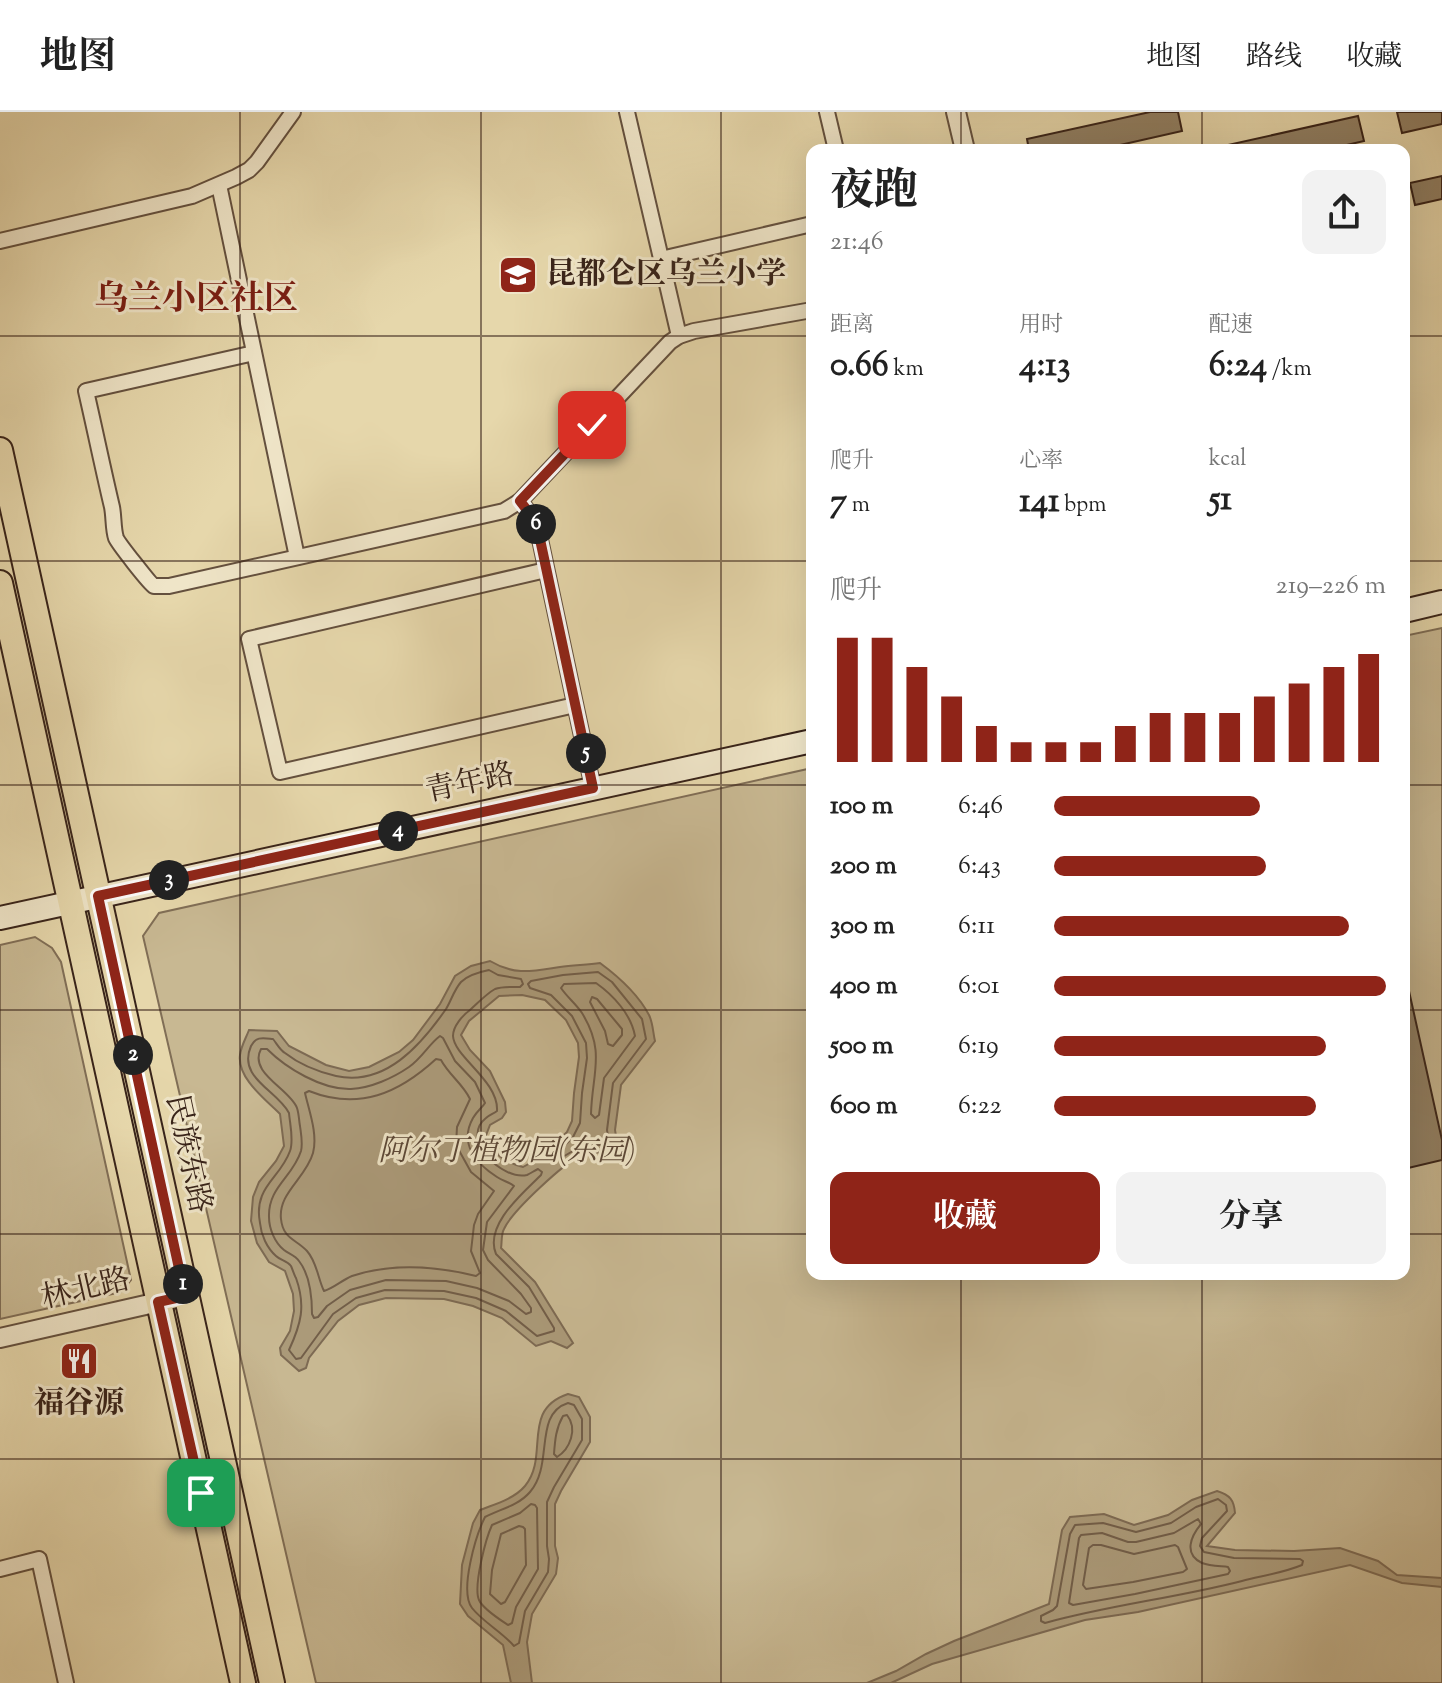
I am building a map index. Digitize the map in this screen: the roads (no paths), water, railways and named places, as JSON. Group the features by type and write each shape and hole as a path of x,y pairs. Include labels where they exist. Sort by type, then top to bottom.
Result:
{"main road":[{"name":"民族东路","path":"0,450 272,1683"},
{"name":"民族东路","path":"0,583 243,1683"},
{"path":"1410,610 1442,602"},
{"name":"青年路","path":"0,918 806,742"}],"street":[{"path":"0,241 192,196 219,185 249,170 265,153 293,112"},
{"path":"627,112 679,336"},
{"path":"827,112 835,144"},
{"path":"956,112 964,144"},
{"path":"219,185 297,557"},
{"path":"661,259 806,225"},
{"path":"254,353 86,391 116,536 154,586 169,586 496,514 520,501 679,336 806,311"},
{"path":"520,501 534,519 593,788"},
{"path":"546,570 249,639 280,772 575,705"},
{"name":"林北路","path":"0,1338 185,1296"},
{"path":"0,1569 39,1559 66,1683"}],"water":[{"path":"490,961 508,969 524,971 600,963 634,993 651,1021 655,1041 621,1085 615,1130 618,1147 615,1153 587,1153 575,1159 528,1199 502,1233 501,1248 535,1282 573,1343 567,1348 551,1341 536,1346 502,1318 444,1299 386,1298 359,1305 338,1321 309,1358 306,1368 299,1371 281,1355 280,1348 290,1331 293,1294 285,1271 269,1262 257,1243 251,1221 253,1197 259,1182 284,1146 280,1114 253,1088 240,1064 249,1030 277,1031 289,1046 326,1065 349,1071 369,1067 399,1052 413,1040 440,1004 455,976 471,966","holes":["522,995 545,1000 566,1020 578,1043 572,1121 567,1132 541,1157 523,1167 501,1157 485,1138 490,1125 506,1112 505,1102 490,1071 470,1050 461,1035 469,1021 499,996"]},
{"path":"568,1394 579,1397 590,1417 590,1442 555,1504 556,1574 532,1614 527,1642 532,1683 511,1683 503,1645 468,1616 460,1604 462,1565 473,1523 480,1510 510,1498 525,1486 536,1461 540,1422 545,1411 553,1401"},
{"path":"1217,1491 1230,1499 1235,1513 1207,1546 1294,1551 1340,1548 1378,1561 1397,1575 1442,1578 1442,1587 1402,1583 1350,1565 1138,1612 1085,1620 932,1664 891,1683 867,1683 954,1641 1049,1604 1062,1530 1070,1517 1104,1514 1134,1525 1168,1515 1192,1500"}],"place":[{"name":"昆都仑区乌兰小学","path":"518,275"},
{"name":"福谷源","path":"79,1361"}],"district":[{"name":"乌兰小区社区","path":"196,300"}],"park label":[{"name":"阿尔丁植物园(东园)","path":"507,1152"}]}
